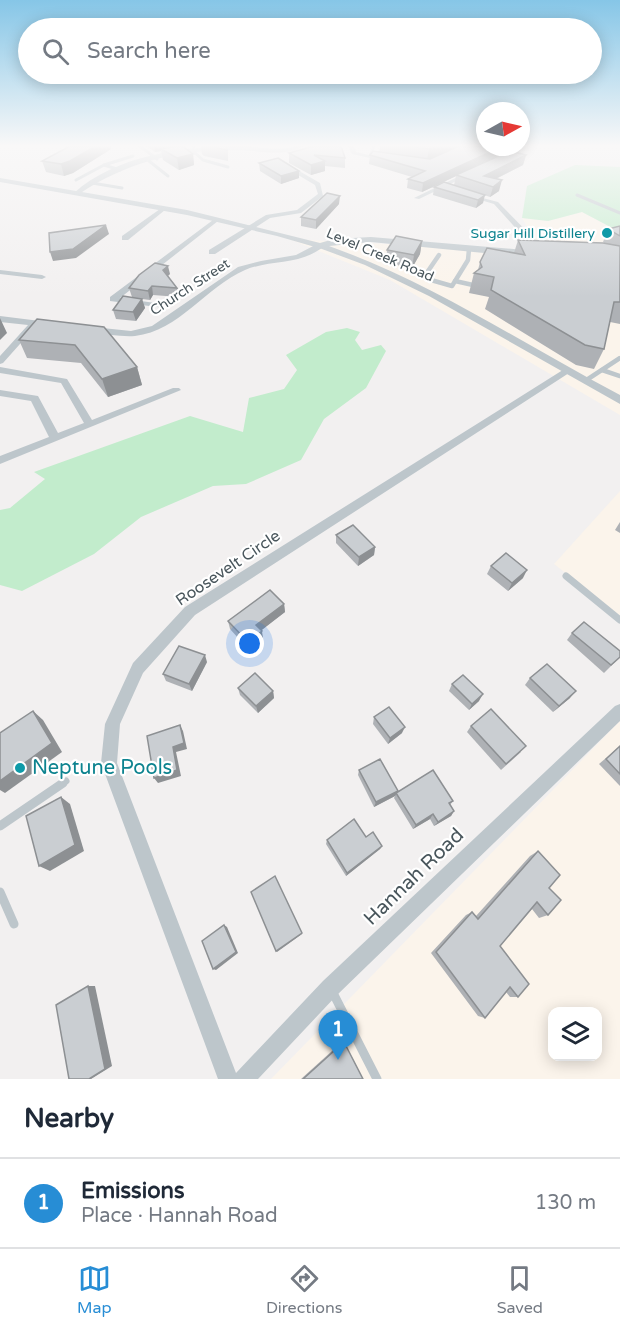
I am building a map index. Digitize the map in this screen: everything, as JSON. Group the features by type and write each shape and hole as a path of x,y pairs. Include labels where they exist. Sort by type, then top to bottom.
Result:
{"street":[{"name":"Level Creek Road","path":"94,196 322,244 443,299 620,400"},
{"path":"212,252 268,216 303,210 319,196"},
{"path":"475,196 496,203 544,254"},
{"path":"125,238 162,210"},
{"path":"162,306 112,299 215,221"},
{"name":"Church Street","path":"78,328 122,334 144,332 163,322 242,269 294,260 305,256 322,244 341,241 424,243 469,249 556,254"},
{"path":"0,272 42,277"},
{"path":"0,319 56,326"},
{"path":"0,361 34,323"},
{"path":"0,370 64,381 90,424"},
{"name":"Roosevelt Circle","path":"228,1079 110,763 113,724 138,668 190,611 566,371"},
{"path":"0,460 176,390"},
{"path":"0,393 35,398 54,438"},
{"name":"Hannah Road","path":"244,1079 330,988 620,711"}],"lane":[{"path":"580,196 620,213"},
{"path":"439,255 426,274 431,280 452,286 468,260 469,249"},
{"path":"455,281 473,285"},
{"path":"585,381 620,358"},
{"path":"602,370 620,376"},
{"path":"566,576 620,620"},
{"path":"0,826 66,781"},
{"path":"0,892 14,924"},
{"path":"330,988 377,1079"}],"shaded area":[{"path":"582,212 620,232 620,415 390,280 289,239 542,252 522,218 548,221"},
{"path":"620,491 620,616 554,564"},
{"path":"620,721 620,1079 271,1079"}],"green space":[{"path":"525,196 620,196 620,232 582,212 548,221 522,218"},
{"path":"347,328 360,332 355,340 362,350 381,345 386,351 366,388 324,419 301,460 246,484 213,486 141,517 94,554 22,591 0,585 0,510 10,508 45,479 34,472 190,416 243,432 249,398 284,389 297,370 286,355 326,332"}],"building":[{"path":"323,196 340,196 316,220 301,217"},
{"path":"466,196 483,196 478,200"},
{"path":"106,225 73,249 50,252 49,233"},
{"path":"620,226 620,236 608,229"},
{"path":"396,236 422,241 414,255 387,250"},
{"path":"518,240 603,243 620,246 620,302 614,302 604,349 585,345 491,290 494,277 474,273 482,267 480,262 487,248 525,255"},
{"path":"155,263 168,266 163,270 177,288 152,286 148,291 129,288 139,275"},
{"path":"123,296 142,299 133,312 113,310"},
{"path":"37,319 104,327 137,367 102,379 75,345 19,340"},
{"path":"353,525 375,547 359,557 336,535"},
{"path":"506,553 527,570 512,583 491,566"},
{"path":"270,590 284,604 256,625 262,631 248,642 228,621"},
{"path":"584,622 620,651 620,657 611,665 572,633"},
{"path":"179,646 205,655 189,684 163,674"},
{"path":"547,664 576,691 559,706 530,678"},
{"path":"255,673 273,691 256,706 238,688"},
{"path":"463,675 483,694 472,704 452,684"},
{"path":"389,707 405,727 390,738 374,717"},
{"path":"491,709 526,746 506,764 471,726"},
{"path":"33,711 52,743 0,781 0,733"},
{"path":"180,725 184,743 173,747 177,770 154,778 147,736"},
{"path":"620,746 620,774 606,759"},
{"path":"380,759 398,791 376,802 359,770"},
{"path":"433,770 453,801 449,803 454,811 438,822 433,814 416,825 396,793"},
{"path":"61,797 75,845 39,866 26,816"},
{"path":"354,819 366,837 373,832 382,846 347,873 327,840"},
{"path":"538,851 560,875 549,888 561,900 548,915 537,902 500,946 529,984 518,997 510,987 485,1018 436,952 472,912 478,919"},
{"path":"275,876 302,933 276,951 251,892"},
{"path":"224,925 236,952 213,969 202,941"},
{"path":"88,986 105,1069 89,1079 69,1079 56,1005"},
{"path":"344,1042 363,1079 303,1079"}],"place":[{"name":"Sugar Hill Distillery","path":"607,233"},
{"name":"Neptune Pools","path":"20,768"},
{"name":"Emissions","path":"338,1060"}]}
